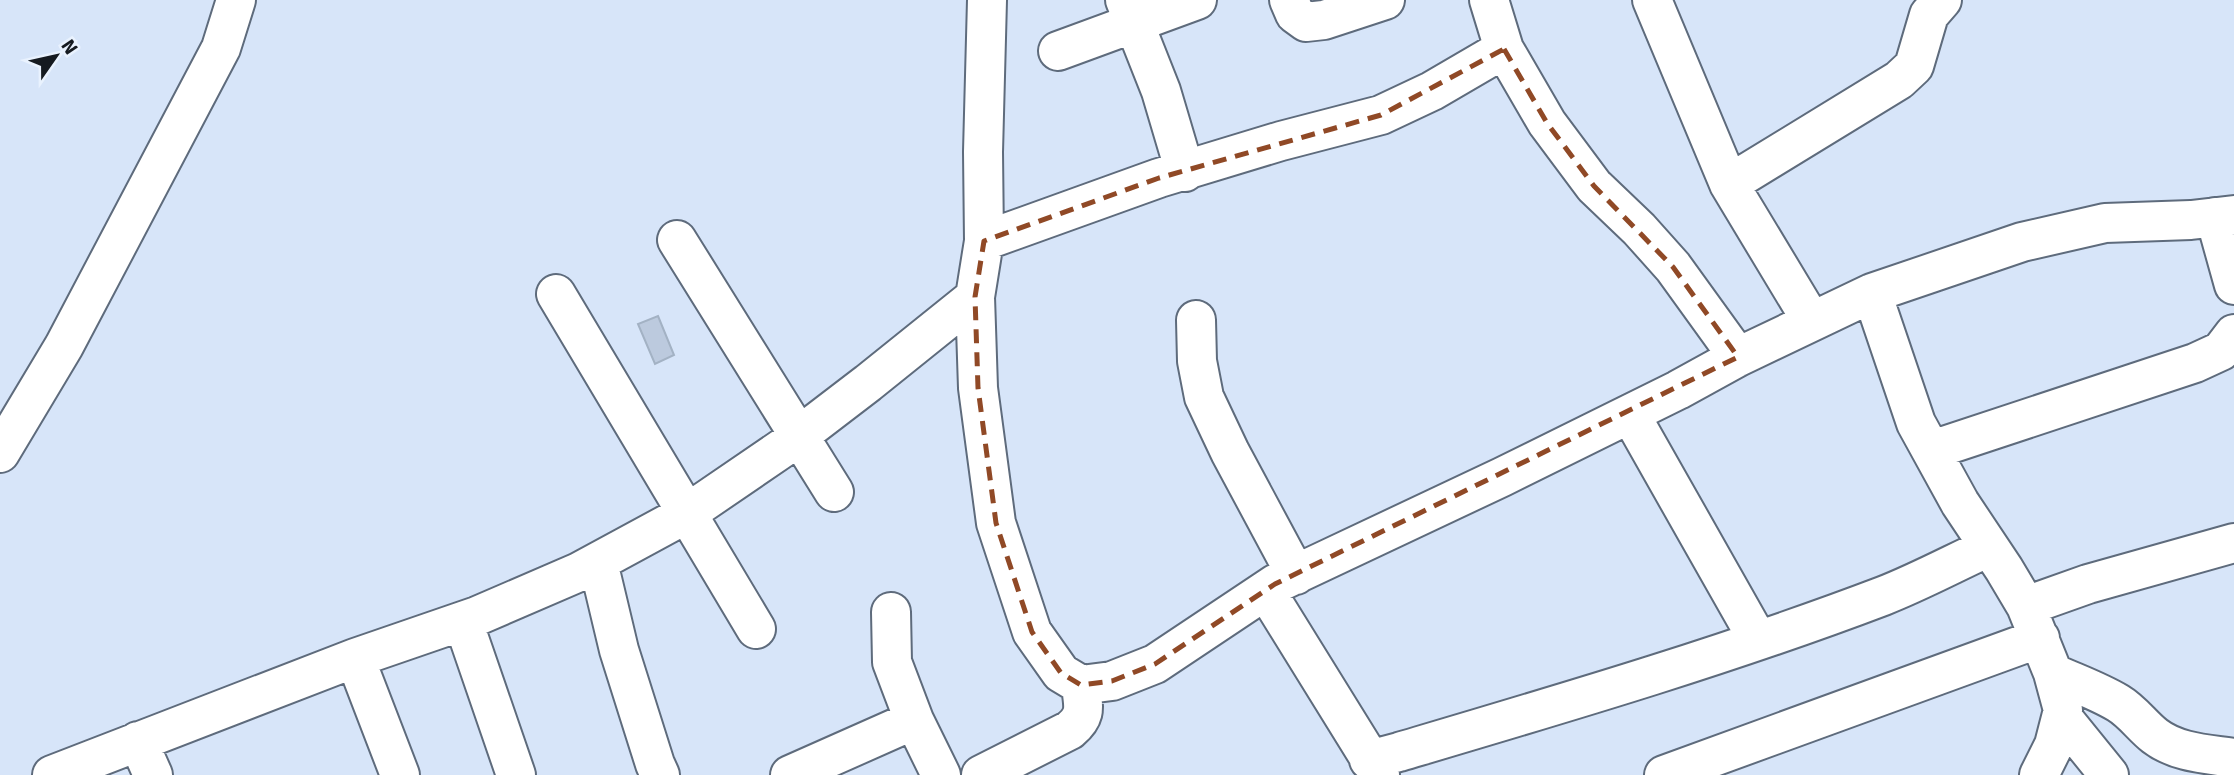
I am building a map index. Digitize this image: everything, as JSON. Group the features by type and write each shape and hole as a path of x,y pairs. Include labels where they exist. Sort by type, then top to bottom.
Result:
{"street":[{"path":"0,453 64,346 221,48 236,0"},
{"path":"987,0 983,152 984,241 975,297 978,388 996,523 1032,632 1061,673 1081,685 1112,681 1156,664 1281,583 1630,414 1811,320 1872,293 2022,242 2105,223 2225,216 2234,285"},
{"path":"1058,51 1129,12 1197,0"},
{"path":"1289,0 1295,14 1306,22 1324,20 1385,0"},
{"path":"1489,0 1504,48 1547,122 1594,186 1639,229 1673,267 1738,356"},
{"path":"1651,0 1730,184 1811,320"},
{"path":"1730,184 1899,80 1914,66 1929,15 1942,0"},
{"path":"1129,12 1161,91 1185,172"},
{"path":"984,241 1159,178 1281,141 1381,115 1432,90 1504,48"},
{"path":"677,240 834,492"},
{"path":"1872,293 1916,423 2040,639 2063,710 2054,745 2039,775"},
{"path":"556,294 755,629"},
{"path":"52,775 145,758 355,658 463,621 579,572 686,514 799,436 975,297"},
{"path":"1196,320 1198,361 1204,397 1230,452 1281,583 1374,767 1886,595 1989,547"},
{"path":"1933,450 2195,363 2221,351 2234,334"},
{"path":"1630,414 1758,640"},
{"path":"1664,775 2040,639 2088,584 2234,543"},
{"path":"598,562 619,650 660,775"},
{"path":"891,612 892,662 914,720 941,775"},
{"path":"463,621 516,775"},
{"path":"2040,639 2130,711 2155,736 2172,746 2191,752 2234,758"},
{"path":"355,658 400,775"},
{"path":"981,775 1070,730 1080,722 1083,710 1081,685"},
{"path":"2062,717 2109,775"},
{"path":"790,775 914,720"}],"highlighted area":[{"path":"1504,49 1547,123 1594,186 1673,267 1738,357 1275,584 1155,664 1112,681 1081,685 1061,673 1032,632 996,523 978,388 975,297 984,241 1159,178 1381,115"}],"building":[{"path":"658,316 674,355 655,364 638,324"}]}
